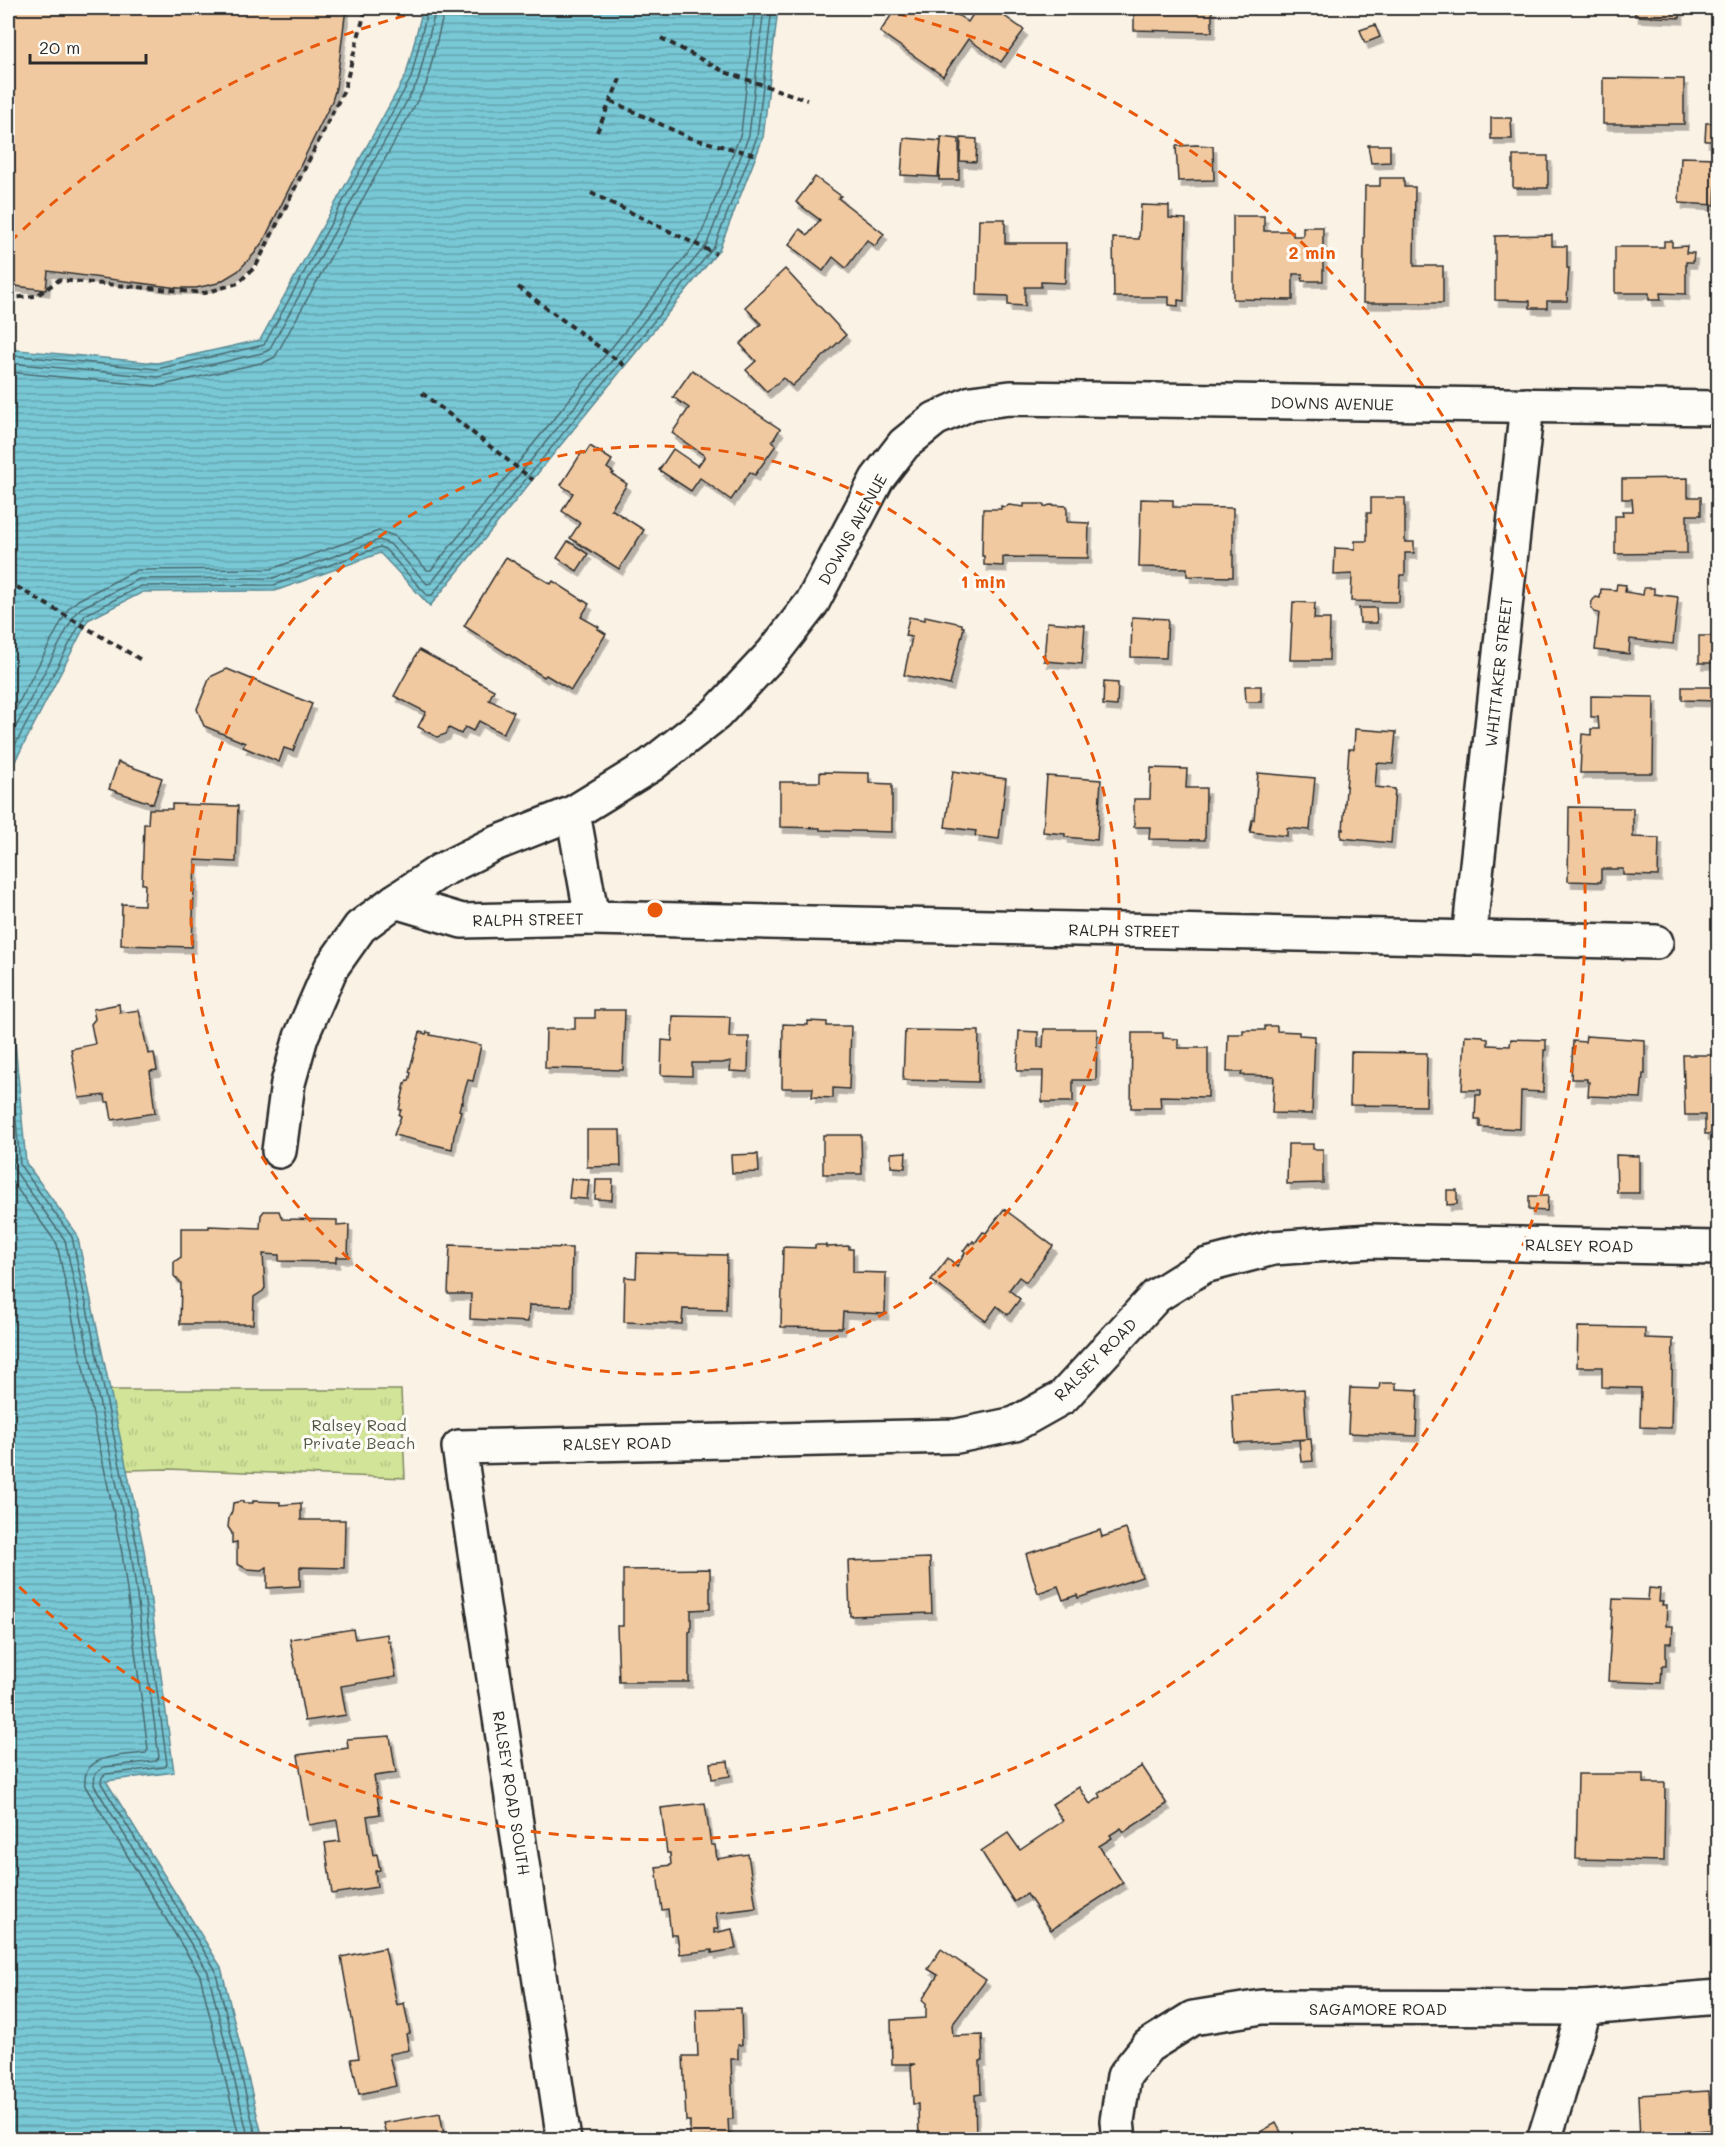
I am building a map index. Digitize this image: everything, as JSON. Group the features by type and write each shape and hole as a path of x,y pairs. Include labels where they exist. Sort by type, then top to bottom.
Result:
{"street":[{"name":"DOWNS AVENUE","path":"279,1151 288,1083 301,1037 331,968 360,927 394,901 440,871 492,845 573,813 651,765 716,714 773,653 812,603 878,479 904,444 935,419 971,403 1010,398 1719,408"},
{"name":"WHITTAKER STREET","path":"1469,938 1527,405"},
{"name":"RALPH STREET","path":"573,813 592,918"},
{"name":"RALPH STREET","path":"394,901 462,921 592,918 1656,942"},
{"name":"RALSEY ROAD","path":"459,1447 957,1436 1015,1424 1063,1397 1156,1296 1204,1266 1273,1248 1371,1241 1719,1248"},
{"name":"RALSEY ROAD SOUTH","path":"459,1447 564,2139"},
{"name":"SAGAMORE ROAD","path":"1119,2139 1117,2121 1124,2076 1148,2046 1193,2018 1262,2007 1585,2008 1719,1997"},
{"path":"1544,2139 1585,2008"}],"path":[{"path":"8,298 36,296 59,280 206,293 238,283 256,266 344,90 366,8"},
{"path":"661,39 725,72 807,100"},
{"path":"597,132 620,79"},
{"path":"611,101 690,138 756,155"},
{"path":"591,193 716,254"},
{"path":"518,287 625,366"},
{"path":"422,393 533,480"},
{"path":"17,586 143,661"}],"green space":[{"name":"Ralsey Road Private Beach","path":"72,1390 401,1390 405,1478 167,1469 54,1472"}],"water":[{"path":"423,8 778,8 763,138 719,250 430,606 380,553 275,591 143,592 88,620 8,775 8,349 157,363 260,340 406,75"},
{"path":"8,965 26,1163 77,1234 144,1550 174,1772 106,1781 221,1967 263,2139 8,2139"}],"building":[{"path":"8,8 346,8 336,88 332,101 264,240 238,271 218,283 196,288 178,288 48,271 46,290 8,285"},
{"path":"896,8 947,8 968,22 977,8 993,8 1024,30 1001,62 968,39 943,76 880,32"},
{"path":"1134,8 1212,8 1212,32 1134,30"},
{"path":"1635,8 1680,8 1680,18 1635,16"},
{"path":"1375,25 1380,37 1365,43 1360,30"},
{"path":"1603,78 1684,79 1684,124 1603,124"},
{"path":"1491,118 1511,118 1512,139 1491,139"},
{"path":"1706,123 1718,123 1718,141 1705,141"},
{"path":"941,137 959,139 959,180 939,180"},
{"path":"904,138 941,141 938,177 901,175"},
{"path":"961,138 977,139 976,162 960,161"},
{"path":"1368,145 1390,145 1390,162 1371,163"},
{"path":"1176,146 1213,146 1214,180 1178,181"},
{"path":"1513,156 1548,156 1548,188 1513,188"},
{"path":"1681,157 1717,158 1715,205 1679,203"},
{"path":"815,177 841,196 838,198 884,234 875,246 867,240 846,268 833,257 823,271 789,245 800,229 808,235 820,220 796,202"},
{"path":"1380,178 1404,178 1404,187 1415,187 1414,266 1443,266 1443,303 1363,303 1365,186 1380,186"},
{"path":"1141,205 1169,206 1169,218 1186,219 1184,301 1178,300 1178,306 1169,305 1169,297 1114,297 1113,238 1139,239"},
{"path":"1233,216 1264,216 1264,231 1293,231 1293,236 1303,236 1303,227 1323,227 1323,281 1302,281 1303,274 1293,274 1293,300 1233,299"},
{"path":"979,219 1005,219 1005,243 1066,243 1065,283 1041,282 1041,287 1025,287 1025,306 1008,305 1008,296 977,295"},
{"path":"1552,235 1552,246 1567,246 1567,268 1569,268 1567,301 1547,301 1547,308 1530,308 1530,301 1495,300 1495,236"},
{"path":"1664,241 1672,241 1672,247 1687,246 1686,253 1694,253 1693,262 1686,262 1686,294 1660,293 1661,300 1649,300 1649,293 1615,293 1615,247 1664,247"},
{"path":"785,269 846,335 792,386 783,378 767,392 746,370 756,361 740,344 761,324 745,307"},
{"path":"692,370 780,429 772,442 776,445 755,475 750,472 731,500 700,478 691,491 659,470 673,449 698,466 705,456 672,433 689,408 673,397"},
{"path":"590,446 612,460 607,468 627,484 611,509 644,530 619,569 570,538 580,523 562,511 573,493 561,485 582,452 585,454"},
{"path":"1688,478 1688,497 1701,497 1701,515 1687,515 1687,553 1615,554 1615,516 1623,516 1622,511 1633,511 1632,499 1622,499 1622,479"},
{"path":"1371,498 1405,498 1405,542 1414,542 1414,553 1405,553 1405,575 1400,575 1399,602 1351,601 1352,574 1334,575 1335,548 1355,549 1355,541 1367,541 1367,513 1371,513"},
{"path":"1141,499 1173,500 1173,507 1233,508 1233,577 1187,576 1187,568 1139,567"},
{"path":"1024,504 1044,504 1044,507 1067,506 1067,522 1089,523 1088,558 1003,557 1003,566 984,565 984,556 982,556 983,509 1001,509 1001,506 1009,505 1024,507"},
{"path":"568,541 588,554 577,571 557,558"},
{"path":"506,557 551,584 553,581 589,604 581,617 599,627 598,629 606,634 571,690 546,675 544,677 464,626"},
{"path":"1617,584 1626,585 1625,592 1643,595 1644,588 1654,588 1654,594 1678,597 1673,644 1630,639 1629,654 1595,650 1599,613 1594,612 1591,608 1592,601 1596,597 1600,598 1601,589 1616,590"},
{"path":"1293,602 1315,603 1314,619 1330,619 1329,660 1290,660"},
{"path":"1359,608 1376,608 1377,623 1360,623"},
{"path":"925,616 962,624 964,627 950,685 904,675 912,637 905,636 909,617 925,620"},
{"path":"1132,617 1168,619 1166,658 1131,657"},
{"path":"1047,622 1085,625 1082,664 1044,661"},
{"path":"1699,636 1718,636 1718,663 1699,663"},
{"path":"419,650 494,690 489,700 514,712 503,734 479,721 473,731 465,727 461,734 449,728 446,734 437,737 418,727 426,712 394,696"},
{"path":"227,669 312,704 293,751 284,748 279,762 243,747 245,743 204,726 197,709 210,677"},
{"path":"1104,682 1118,683 1117,706 1103,705"},
{"path":"1245,686 1261,686 1261,702 1246,702"},
{"path":"1682,687 1718,687 1718,701 1682,700"},
{"path":"1591,696 1654,697 1653,773 1580,773 1582,734 1591,735 1591,729 1599,729 1598,717 1591,717"},
{"path":"1355,729 1396,732 1393,764 1377,763 1375,787 1395,789 1391,843 1341,838 1349,749 1354,749"},
{"path":"118,762 162,778 153,804 109,789"},
{"path":"1151,768 1187,769 1186,788 1206,788 1205,840 1149,839 1150,827 1134,827 1134,799 1150,799"},
{"path":"953,771 1006,779 999,839 975,836 976,831 945,827"},
{"path":"820,772 869,773 869,783 892,784 892,832 780,827 780,782 820,782"},
{"path":"1258,773 1315,778 1310,830 1287,828 1287,836 1250,832 1252,820 1254,820"},
{"path":"1047,776 1101,780 1097,840 1043,832"},
{"path":"172,804 238,806 236,862 195,860 192,947 121,945 122,904 144,905 145,884 142,884 144,824 148,824 149,809 172,809"},
{"path":"1569,807 1633,808 1633,837 1659,838 1658,876 1623,875 1623,869 1601,869 1601,882 1568,881"},
{"path":"119,1004 120,1013 139,1010 148,1054 154,1053 157,1070 150,1071 155,1113 112,1120 109,1102 106,1102 105,1095 79,1098 71,1049 95,1044 91,1024 95,1019 93,1009"},
{"path":"595,1010 625,1010 623,1070 545,1068 546,1029 575,1029 575,1018 595,1018"},
{"path":"673,1016 730,1017 729,1037 749,1037 748,1072 730,1071 731,1061 692,1063 692,1076 661,1075 662,1040 672,1041"},
{"path":"808,1021 827,1022 827,1026 851,1026 849,1089 833,1088 833,1098 812,1097 813,1088 782,1088 783,1024 808,1025"},
{"path":"1265,1026 1277,1026 1277,1031 1299,1032 1299,1035 1315,1036 1312,1114 1272,1113 1274,1076 1241,1075 1242,1072 1227,1072 1228,1034 1243,1034 1243,1030 1265,1030"},
{"path":"1044,1029 1097,1029 1096,1080 1073,1080 1073,1102 1042,1102 1043,1071 1017,1071 1019,1031 1038,1032 1038,1047 1043,1047"},
{"path":"905,1030 979,1031 978,1082 903,1080"},
{"path":"420,1032 481,1045 473,1081 468,1080 463,1103 461,1102 452,1149 394,1135 401,1116 399,1115 401,1110 399,1110 405,1084 407,1080 409,1081 411,1073 409,1072"},
{"path":"1132,1033 1163,1033 1163,1038 1178,1039 1178,1048 1208,1048 1208,1097 1160,1096 1161,1108 1131,1108"},
{"path":"1465,1035 1483,1036 1488,1039 1488,1045 1510,1046 1511,1039 1546,1040 1543,1092 1521,1091 1520,1129 1480,1127 1480,1120 1475,1120 1476,1095 1481,1095 1481,1090 1462,1090"},
{"path":"1586,1036 1645,1040 1645,1074 1643,1074 1641,1098 1588,1096 1589,1082 1587,1079 1571,1079 1573,1041 1585,1042"},
{"path":"1351,1052 1427,1053 1426,1106 1350,1105"},
{"path":"1683,1055 1718,1055 1718,1134 1705,1134 1705,1115 1685,1115"},
{"path":"587,1130 620,1130 621,1166 587,1167"},
{"path":"823,1135 861,1135 862,1174 823,1174"},
{"path":"1288,1144 1313,1144 1313,1149 1323,1149 1323,1183 1287,1184"},
{"path":"906,1152 905,1168 891,1167 891,1153"},
{"path":"758,1154 759,1172 732,1173 731,1155"},
{"path":"1616,1155 1639,1156 1639,1193 1617,1193"},
{"path":"571,1179 589,1180 587,1199 569,1198"},
{"path":"596,1180 613,1180 612,1200 595,1199"},
{"path":"1447,1190 1457,1190 1457,1204 1447,1205"},
{"path":"1529,1196 1548,1196 1547,1211 1529,1210"},
{"path":"1004,1209 1053,1246 1026,1282 1019,1277 1009,1290 1020,1299 1008,1315 997,1306 986,1321 931,1280 948,1258 957,1266 969,1243 970,1245 973,1241 975,1243 983,1232 986,1233"},
{"path":"264,1211 279,1211 282,1219 337,1220 337,1226 349,1225 348,1257 336,1257 336,1262 279,1261 279,1255 263,1254 265,1288 254,1297 253,1324 180,1324 181,1283 174,1276 174,1262 181,1257 181,1228 209,1228 209,1226 260,1228 261,1215"},
{"path":"450,1245 572,1248 571,1306 529,1305 528,1322 470,1319 471,1294 448,1294"},
{"path":"815,1245 849,1246 849,1249 853,1249 853,1272 886,1273 885,1314 843,1312 842,1328 781,1327 783,1247 815,1248"},
{"path":"637,1253 727,1255 726,1310 683,1309 682,1324 624,1322 625,1277 636,1278"},
{"path":"1578,1327 1645,1328 1645,1338 1673,1339 1671,1428 1640,1427 1641,1388 1602,1387 1602,1367 1577,1367"},
{"path":"1380,1383 1396,1383 1396,1389 1418,1390 1416,1436 1348,1433 1350,1388 1379,1389"},
{"path":"1304,1389 1307,1439 1235,1443 1232,1393"},
{"path":"1311,1439 1313,1461 1301,1462 1299,1440"},
{"path":"243,1501 243,1503 280,1502 280,1505 301,1503 301,1520 345,1520 344,1568 300,1567 300,1586 267,1588 267,1567 261,1570 247,1569 237,1564 237,1542 232,1543 232,1533 228,1527 233,1503"},
{"path":"1126,1529 1142,1577 1078,1598 1077,1595 1063,1600 1058,1586 1038,1593 1026,1554 1100,1530 1102,1537"},
{"path":"930,1558 932,1613 850,1616 848,1561"},
{"path":"710,1569 710,1609 691,1610 689,1682 619,1682 617,1626 623,1626 623,1570"},
{"path":"1649,1588 1660,1589 1659,1602 1667,1605 1666,1626 1673,1626 1672,1643 1666,1643 1666,1666 1662,1666 1661,1683 1608,1681 1613,1599 1648,1600"},
{"path":"353,1629 355,1639 387,1634 396,1677 341,1686 346,1715 305,1721 290,1639"},
{"path":"390,1736 396,1773 374,1776 380,1814 367,1816 373,1855 377,1854 380,1870 375,1871 377,1887 332,1894 325,1843 340,1841 337,1820 309,1825 298,1755 348,1748 347,1739"},
{"path":"728,1761 730,1776 712,1779 710,1763"},
{"path":"1142,1766 1167,1804 1124,1832 1121,1828 1110,1835 1112,1838 1099,1846 1123,1883 1051,1930 1027,1894 1014,1902 981,1851 1008,1833 1020,1850 1063,1821 1052,1804 1079,1787 1090,1804 1101,1797 1099,1793"},
{"path":"1578,1774 1644,1774 1644,1783 1665,1783 1664,1861 1576,1859"},
{"path":"705,1803 711,1845 715,1845 717,1859 748,1854 756,1908 716,1913 718,1929 714,1929 714,1933 732,1929 736,1949 712,1953 712,1950 680,1954 677,1935 671,1935 668,1909 662,1910 656,1867 671,1865 670,1853 667,1853 661,1808"},
{"path":"385,1948 397,2005 404,2003 410,2033 406,2034 409,2050 389,2054 396,2086 359,2094 351,2059 359,2058 341,1957"},
{"path":"941,1949 986,1980 952,2025 953,2036 982,2035 981,2094 975,2095 976,2138 919,2140 918,2104 913,2104 911,2066 915,2064 892,2064 891,2020 926,2018 926,2003 922,2000 938,1975 928,1969"},
{"path":"741,2008 742,2045 738,2045 738,2059 731,2059 733,2119 728,2119 729,2136 690,2138 690,2121 686,2121 683,2056 698,2056 696,2009"},
{"path":"1709,2091 1711,2130 1695,2131 1695,2140 1640,2140 1638,2095"},
{"path":"440,2113 445,2140 354,2140 386,2134 383,2123"},
{"path":"1276,2123 1285,2140 1246,2140"}]}
